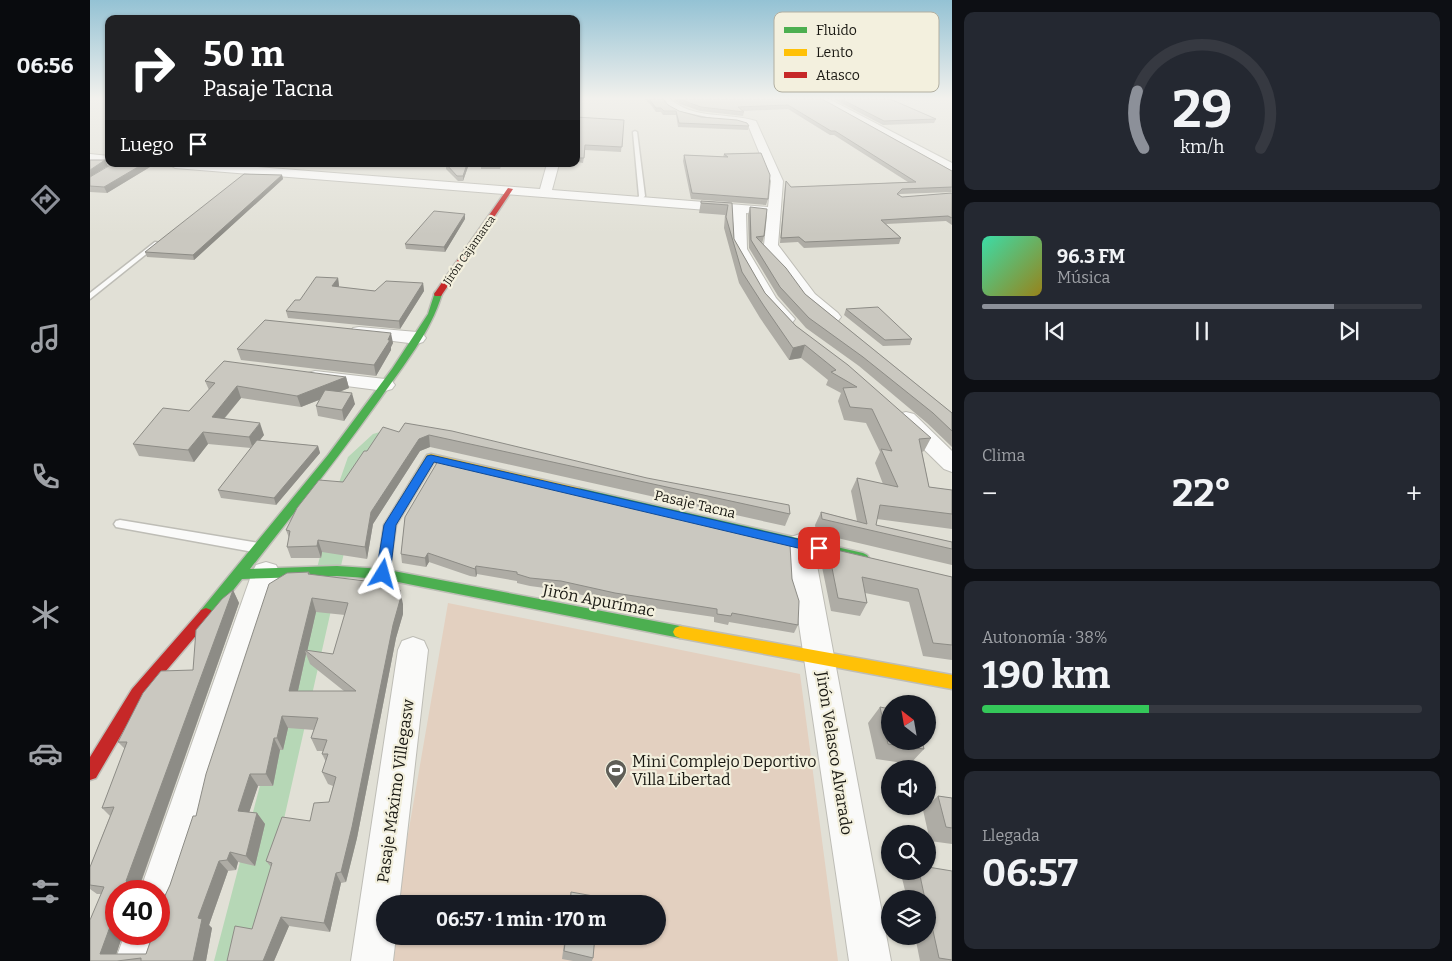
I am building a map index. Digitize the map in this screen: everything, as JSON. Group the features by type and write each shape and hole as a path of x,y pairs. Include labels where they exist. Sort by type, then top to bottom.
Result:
{"street":[{"path":"761,144 777,180 771,245 808,298 845,328"},
{"path":"906,144 952,168"},
{"path":"90,157 105,159"},
{"path":"202,167 247,172 312,169 510,189 773,211"},
{"path":"545,192 552,167"},
{"name":"Jirón Cajamarca","path":"90,772 137,694 255,565 385,386 432,314 435,298 510,189"},
{"path":"739,208 740,248 769,300 799,333"},
{"path":"341,330 417,338"},
{"path":"298,375 385,386"},
{"path":"896,410 918,429 952,464"},
{"name":"Pasaje Tacna","path":"383,574 390,525 431,458 876,561"},
{"name":"Jirón Velasco Alvarado","path":"800,544 870,961"},
{"path":"163,880 255,565"},
{"name":"Jirón Apurímac","path":"255,565 383,574 820,659 952,682"},
{"name":"Pasaje Máximo Villegasw","path":"372,961 413,650"},
{"path":"136,961 141,945"}],"lane":[{"path":"636,144 642,196 640,199"},
{"path":"90,297 166,235"},
{"path":"120,524 255,565"}],"shaded area":[{"name":"Mini Complejo Deportivo Villa Libertad","path":"448,603 800,674 838,961 386,961 389,945 666,945 666,895 398,895"}],"building":[{"path":"580,144 622,144 622,147 585,145 584,158 580,158"},
{"path":"855,144 903,144 952,171 952,187 902,189 897,194 902,197 952,193 952,218 948,216 881,220 901,238 805,242 799,237 781,238 786,181 791,187 916,182"},
{"path":"761,153 770,175 768,199 692,193 684,155 728,157 724,154"},
{"path":"90,160 105,160 90,170"},
{"path":"107,167 138,167 104,187 90,186 90,177"},
{"path":"449,167 466,167 463,176 457,176"},
{"path":"244,174 282,175 193,255 145,252"},
{"path":"701,201 732,203 734,239 765,293 796,326 848,365 931,438 919,439 929,487 952,490 952,514 880,505 876,525 952,542 952,549 822,519 821,512 867,524 857,478 898,487 881,449 892,451 872,409 850,407 843,388 857,387 831,372 836,370 805,345 793,348 764,306 742,272 726,217 728,205 701,203"},
{"path":"750,207 767,209 764,236 756,237 786,268 805,294 952,413 952,431 933,413 863,357 809,318 780,287 751,240"},
{"path":"434,211 465,214 444,247 405,244"},
{"path":"316,277 338,278 332,286 375,291 386,281 423,283 399,321 286,311 295,300 300,300"},
{"path":"878,307 912,339 885,340 846,309"},
{"path":"265,320 391,333 388,340 390,340 374,365 237,349"},
{"path":"224,361 346,377 297,396 237,386 212,417 260,423 249,437 203,432 188,450 133,444 163,408 189,411 215,383 205,381"},
{"path":"325,390 352,393 342,410 316,406"},
{"path":"405,423 452,431 647,478 789,505 790,514 429,435 419,439 371,512 365,547 318,540 317,546 287,547 290,531 286,530 297,508 319,480 343,482 383,427 399,432"},
{"path":"257,440 318,446 274,498 218,490"},
{"path":"438,461 790,545 792,579 799,601 798,625 732,613 731,616 717,614 717,609 615,593 561,581 530,578 517,574 517,572 476,566 475,569 428,553 425,558 401,554 405,517"},
{"path":"828,548 952,577 952,645 933,643 918,589 862,577 867,603 838,598"},
{"path":"309,572 308,574 390,584 400,590 400,600 393,625 352,827 341,872 336,873 324,923 281,917 263,961 227,961 235,926 252,929 272,863 266,861 282,817 310,821 314,803 329,802 336,777 322,772 328,754 322,754 327,740 311,738 318,718 282,716 277,738 274,738 266,774 250,774 238,811 257,813 246,856 230,852 227,860 219,861 198,918 202,919 193,961 141,961 141,958 117,961 90,961 90,920 104,887 90,885 90,867 114,807 102,808 127,742 118,742 143,693 161,671 193,670 196,630 222,599 233,590 126,880 105,880 105,940 100,954 146,954 149,945 170,945 170,885 193,816 196,816 206,774 269,584 287,573","holes":["312,598 348,603 333,654 305,650 356,691 289,691"]},
{"path":"938,796 952,798 952,828 946,827"},
{"path":"936,868 952,871 952,960 939,958 936,944 936,890 923,890 921,880 936,880"},
{"path":"571,892 588,895 571,895"},
{"path":"565,945 594,945 593,958 564,951"}],"waterway":[{"path":"346,494 355,462 380,438"},
{"path":"233,961 339,526"}],"traffic: fast":[{"path":"206,614 332,458 396,370 432,314 438,294"},
{"path":"579,492 863,558"},
{"path":"239,574 337,571 383,574 680,632"}],"traffic: slow":[{"path":"383,574 390,525 431,458 579,492"},
{"path":"680,632 952,682"}],"traffic: jam":[{"path":"438,294 510,189"},
{"path":"90,772 137,694 206,614"}],"place":[{"name":"Mini Complejo Deportivo Villa Libertad","path":"616,789"}],"route":[{"path":"383,574 390,525 431,458 819,548"}]}
